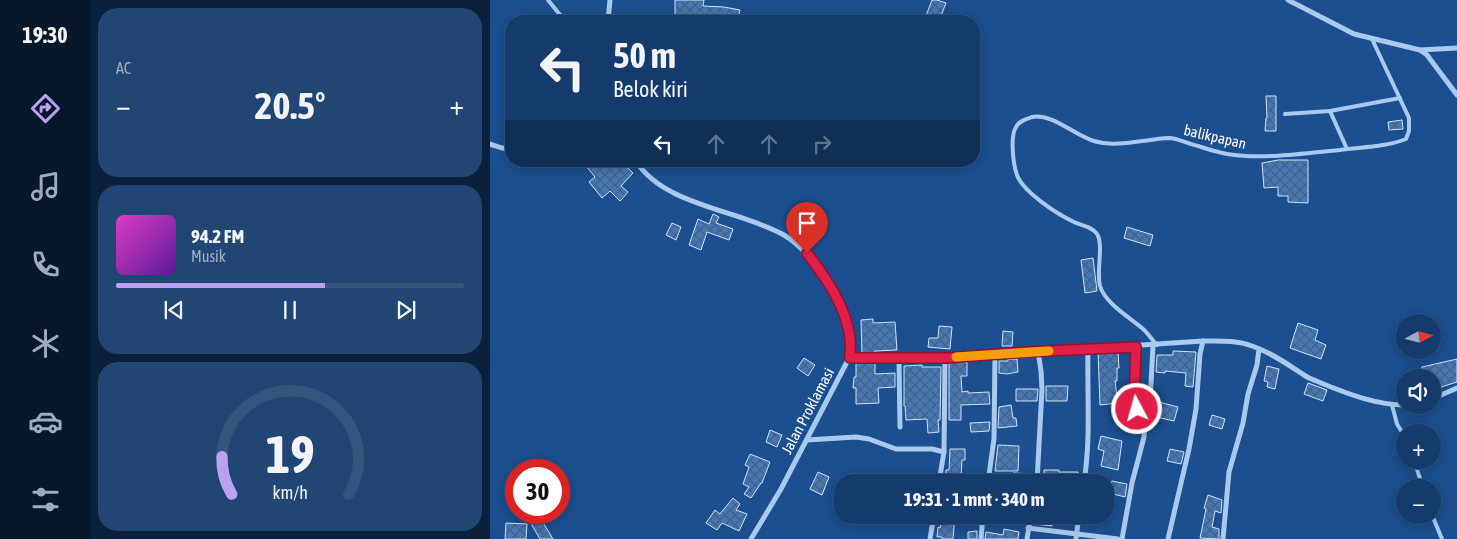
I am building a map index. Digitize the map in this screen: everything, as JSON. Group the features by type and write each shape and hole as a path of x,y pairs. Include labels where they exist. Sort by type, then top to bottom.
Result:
{"street":[{"path":"609,15 610,0"},
{"path":"1288,0 1354,34 1420,50 1427,55 1457,95"},
{"path":"1420,50 1457,48"},
{"path":"1450,86 1457,86"},
{"path":"490,144 505,148"},
{"name":"Jalan Proklamasi","path":"640,167 658,184 676,194 784,235 807,253 822,273 847,320 850,358 781,489 751,539"},
{"path":"1168,539 1195,417 1202,342"},
{"path":"850,358 946,358 1228,342 1251,345 1311,378 1344,392 1396,405"},
{"path":"1028,528 1076,537 1120,539 1144,437 1146,410 1150,402 1155,345"},
{"path":"1136,347 1134,404 1137,409 1146,410"},
{"path":"1223,539 1230,472 1244,423 1248,394 1257,365 1259,349"},
{"path":"1085,474 1089,426 1087,404 1088,350"},
{"path":"1037,474 1042,390 1042,371 1038,352"},
{"path":"989,474 994,438 995,354"},
{"path":"940,474 944,452 946,358"},
{"path":"899,359 900,427"},
{"path":"1441,395 1457,388"},
{"path":"807,440 856,437 868,439 896,449 944,452"},
{"path":"930,539 932,524"},
{"path":"981,539 982,524"},
{"path":"1027,539 1029,524"},
{"path":"1076,537 1078,524"}],"lane":[{"path":"548,0 560,15"},
{"name":"balikpapan","path":"1155,345 1143,329 1116,307 1100,286 1098,270 1099,240 1096,233 1092,229 1066,218 1040,201 1024,186 1017,175 1012,141 1015,127 1022,120 1033,117 1046,117 1094,142 1117,144 1170,138 1226,154 1251,156 1289,155 1377,146 1406,139 1409,131 1409,118 1372,39"},
{"path":"1286,114 1330,111 1400,98"},
{"path":"1330,111 1347,149"},
{"path":"1392,405 1397,424"},
{"path":"1436,524 1442,539"}],"building":[{"path":"675,0 704,0 703,6 740,10 739,15 675,15"},
{"path":"932,0 946,3 941,15 926,15"},
{"path":"1266,96 1276,96 1276,131 1265,131 1267,118"},
{"path":"1402,120 1403,129 1389,130 1388,122"},
{"path":"1278,160 1308,160 1308,203 1288,202 1288,196 1278,196 1278,187 1264,188 1262,163"},
{"path":"587,167 626,167 633,173 621,186 628,192 620,201 610,191 602,198 589,182 595,177"},
{"path":"713,214 719,217 716,223 733,229 729,240 707,232 701,250 689,245 698,219 709,224"},
{"path":"672,223 681,227 676,240 666,235"},
{"path":"1127,227 1153,235 1150,246 1124,238"},
{"path":"1093,258 1097,291 1085,293 1081,260"},
{"path":"873,319 873,323 895,322 897,350 875,351 875,354 862,354 861,320"},
{"path":"1298,323 1318,330 1315,340 1326,345 1321,359 1290,348"},
{"path":"939,326 952,327 950,349 928,347 929,338 938,338"},
{"path":"1003,331 1013,332 1012,346 1002,346"},
{"path":"1118,351 1119,368 1117,368 1117,381 1115,381 1118,403 1100,405 1098,352"},
{"path":"1173,351 1196,352 1193,387 1185,386 1186,373 1156,372 1157,355 1173,355"},
{"path":"804,358 815,365 808,376 797,368"},
{"path":"1008,359 1017,359 1018,372 999,373 999,361 1008,361"},
{"path":"1457,359 1457,382 1441,387 1441,369 1422,369 1422,367"},
{"path":"856,362 875,362 875,374 895,373 895,387 878,388 879,403 856,404 856,388 853,388 854,377 856,377"},
{"path":"949,362 967,362 967,376 961,376 962,392 989,392 990,404 961,405 961,420 949,420"},
{"path":"922,365 922,367 941,367 939,432 928,433 927,419 906,420 904,366"},
{"path":"1267,366 1279,369 1275,389 1267,387 1268,382 1264,381"},
{"path":"1308,383 1327,390 1323,401 1304,394"},
{"path":"1046,386 1068,386 1067,401 1046,401"},
{"path":"817,388 824,392 818,402 811,398"},
{"path":"1016,389 1038,389 1037,401 1016,401"},
{"path":"1159,402 1178,407 1174,421 1156,417"},
{"path":"1011,405 1013,418 1016,418 1017,426 998,428 999,407"},
{"path":"1212,415 1225,419 1222,429 1209,425"},
{"path":"990,422 989,431 971,432 970,423"},
{"path":"770,430 782,435 777,447 766,442"},
{"path":"1101,436 1122,441 1118,470 1101,466 1104,451 1098,449"},
{"path":"998,445 1019,446 1018,471 995,471"},
{"path":"950,449 965,449 965,460 962,460 961,474 946,474 946,470 949,470"},
{"path":"1170,449 1184,452 1181,464 1167,461"},
{"path":"750,454 770,462 762,483 751,498 744,494 749,487 743,484 749,467 745,465"},
{"path":"1044,470 1078,472 1078,474 1044,474"},
{"path":"818,472 829,477 822,495 810,489"},
{"path":"1114,481 1127,484 1125,497 1114,494"},
{"path":"1208,495 1222,500 1221,513 1215,511 1212,527 1219,529 1219,539 1200,538 1206,509 1204,508"},
{"path":"733,498 740,504 736,510 747,514 739,531 722,523 717,530 706,523 715,510 720,514"},
{"path":"506,524 527,524 526,539 505,539"},
{"path":"531,524 544,524 553,539 540,539"},
{"path":"941,524 954,524 953,539 937,537 938,527 940,528"},
{"path":"1034,524 1052,524 1052,526"},
{"path":"1004,529 1019,532 1018,539 985,539 986,532 1003,535"},
{"path":"977,531 977,539 968,539 968,532"}],"slow traffic":[{"path":"956,357 1049,351"}],"route":[{"path":"807,253 822,273 847,320 850,358 946,358 1136,347 1134,404 1137,409"}]}
